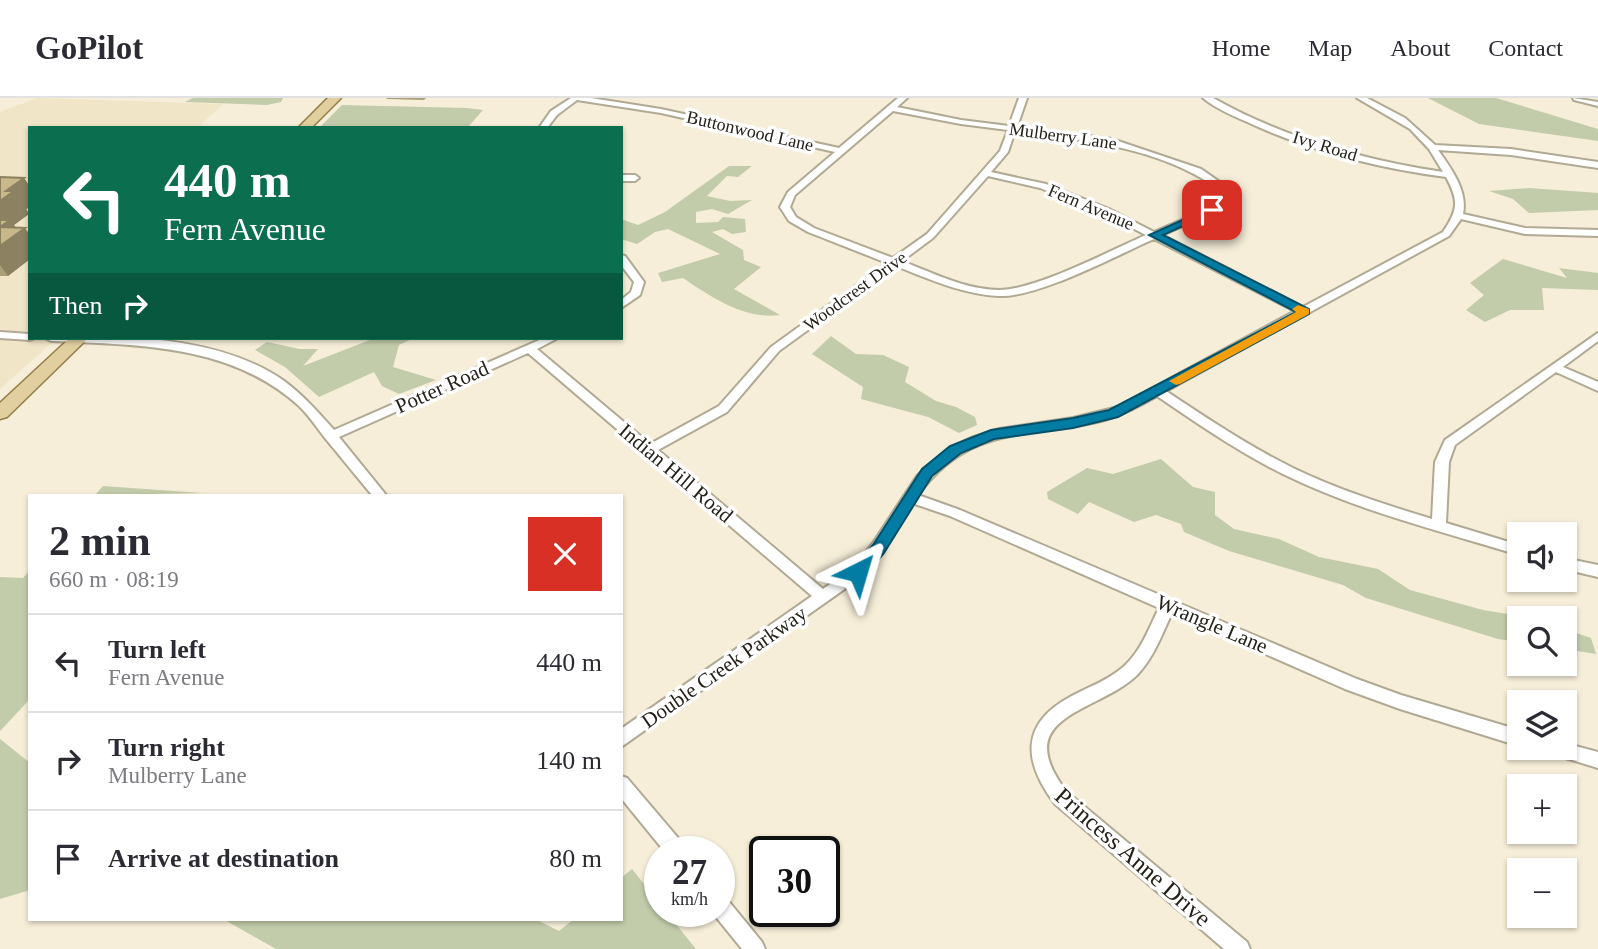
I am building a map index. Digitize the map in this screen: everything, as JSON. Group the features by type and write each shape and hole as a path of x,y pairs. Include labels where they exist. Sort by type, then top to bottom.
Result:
{"main road":[{"path":"306,126 335,98"},
{"path":"0,412 77,340"}],"street":[{"path":"544,126 554,113 576,98"},
{"name":"Buttonwood Lane","path":"576,98 661,111 841,151"},
{"path":"841,151 903,98"},
{"name":"Woodcrest Drive","path":"649,450 723,409 775,349 930,236 1004,152 1023,98"},
{"name":"Ivy Road","path":"1207,98 1238,115 1292,136 1395,167 1449,175"},
{"path":"1361,98 1408,124 1435,147 1459,194 1458,216 1525,231 1598,233"},
{"path":"1577,98 1598,104"},
{"name":"Mulberry Lane","path":"841,151 791,194 786,211 792,219 803,227 960,287 1000,293 1037,286 1218,207 1224,198 1221,187 1198,171 1118,143 961,122 892,108"},
{"path":"1435,147 1511,152 1598,165"},
{"name":"Fern Avenue","path":"986,173 1049,188 1106,211 1305,312"},
{"path":"623,178 635,178"},
{"name":"Double Creek Parkway","path":"623,738 823,597 868,562 935,464 974,441 1008,431 1100,418 1122,410 1436,241 1446,234 1458,216"},
{"path":"623,261 639,282 636,293 623,303"},
{"path":"0,335 28,337"},
{"path":"1439,525 1442,461 1450,443 1598,336"},
{"path":"108,340 166,344 216,355 249,367 289,391 378,494"},
{"name":"Potter Road","path":"330,436 548,340"},
{"name":"Indian Hill Road","path":"530,348 823,597"},
{"path":"1555,367 1598,387"},
{"path":"1157,391 1259,455 1308,481 1372,505 1507,546"},
{"name":"Wrangle Lane","path":"910,497 967,518 1376,693 1507,734"},
{"path":"1577,566 1598,571"},
{"name":"Princess Anne Drive","path":"1168,605 1132,670 1110,686 1053,717 1041,736 1040,759 1047,779 1061,798 1240,949"},
{"path":"1577,754 1598,760"},
{"path":"623,786 664,836"},
{"path":"735,925 755,949"}],"shaded area":[{"path":"37,98 223,104 199,126 28,126 28,340 55,340 0,389 0,112"}],"green space":[{"path":"193,98 283,98 281,102 267,105 185,102"},
{"path":"1428,98 1496,98 1598,129 1598,141 1479,124"},
{"path":"342,105 483,110 469,126 321,126"},
{"path":"729,166 752,166 738,177 727,176 707,196 730,201 752,200 728,214 712,209 696,212 696,223 718,222 723,217 745,219 746,232 732,234 723,229 712,232 743,250 744,260 761,267 734,289 780,315 754,314 729,306 683,278 662,282 658,273 720,254 668,229 655,232 637,244 623,240 623,220 638,225 665,212"},
{"path":"1529,188 1598,193 1598,210 1529,213 1513,199 1489,191"},
{"path":"1503,259 1567,278 1559,268 1598,273 1598,290 1542,288 1544,310 1510,310 1485,322 1466,310 1484,295 1470,283"},
{"path":"831,336 856,354 883,355 909,367 905,382 936,401 975,417 977,425 959,433 928,417 861,399 863,387 812,354"},
{"path":"370,340 410,340 399,345 393,367 436,380 399,394 382,386 374,372 319,397 285,367 255,350 267,342 300,349 318,349 303,366"},
{"path":"1161,459 1193,487 1215,492 1215,515 1234,529 1279,539 1319,557 1378,569 1410,590 1507,614 1507,640 1366,598 1343,585 1229,551 1184,532 1181,524 1156,515 1134,522 1089,502 1078,514 1048,499 1047,492 1087,468 1113,474"},
{"path":"103,486 202,493 148,494 96,494"},
{"path":"28,572 28,701 0,731 0,577 23,578"},
{"path":"1577,633 1591,638 1596,654 1577,651"},
{"path":"0,739 28,761 28,891 0,899"},
{"path":"632,869 644,884 644,927 678,927 696,949 276,949 227,921 539,921 559,931 572,921 623,921 623,876"}],"building":[{"path":"0,177 24,178 6,191 14,191 0,201"},
{"path":"0,220 10,220 0,227"},
{"path":"0,227 25,228 0,246"}],"slow traffic":[{"path":"1176,381 1305,312 1298,309"}],"route":[{"path":"858,572 878,549 927,472 955,450 991,435 1113,414 1305,312 1154,235 1212,210"}]}
